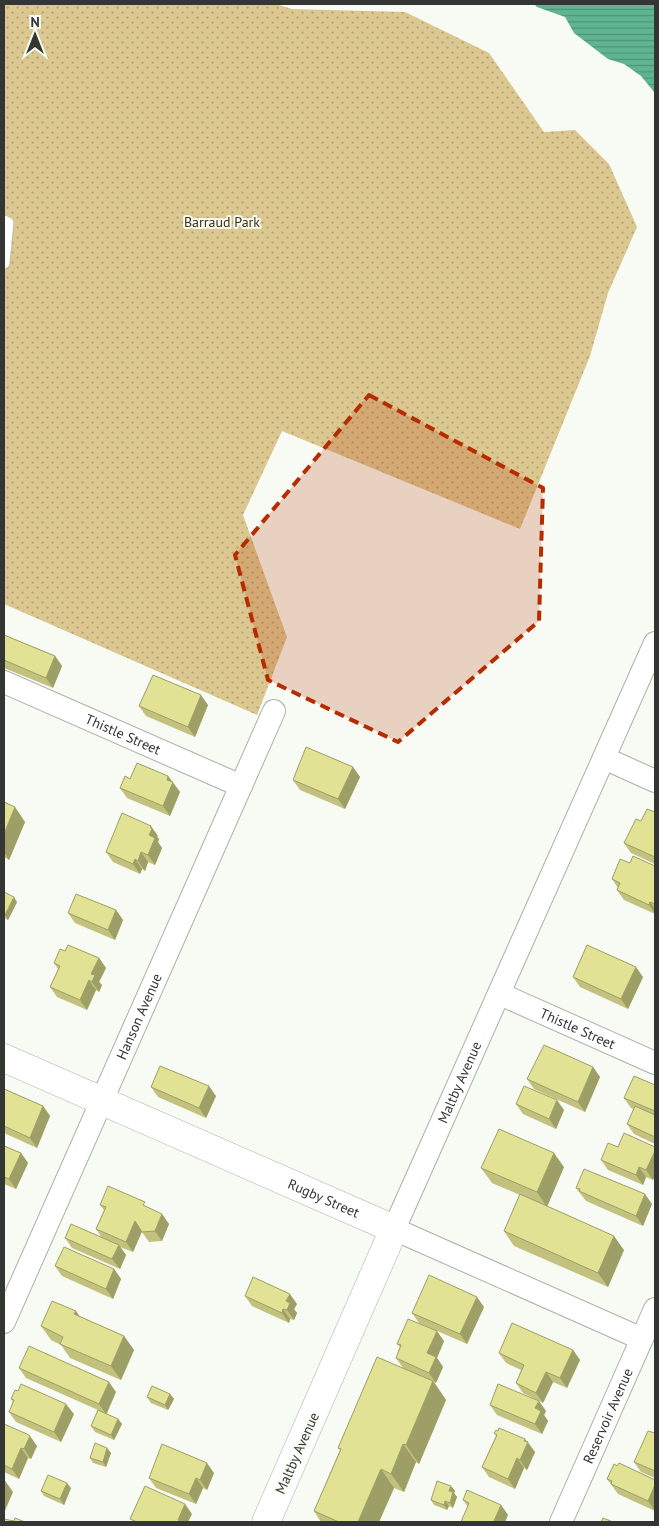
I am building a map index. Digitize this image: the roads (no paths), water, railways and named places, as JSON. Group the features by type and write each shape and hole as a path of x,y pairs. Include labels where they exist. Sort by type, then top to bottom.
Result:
{"street":[{"name":"Maltby Avenue","path":"266,1522 394,1229 655,643"},
{"name":"Thistle Street","path":"4,682 241,786"},
{"name":"Hanson Avenue","path":"4,1322 274,711"},
{"path":"604,758 655,781"},
{"name":"Thistle Street","path":"500,994 655,1063"},
{"name":"Rugby Street","path":"4,1058 642,1339"},
{"name":"Reservoir Avenue","path":"561,1522 655,1308"}],"lane":[{"path":"4,221 8,223 4,264"}],"park label":[{"name":"Barraud Park","path":"222,222"}]}
